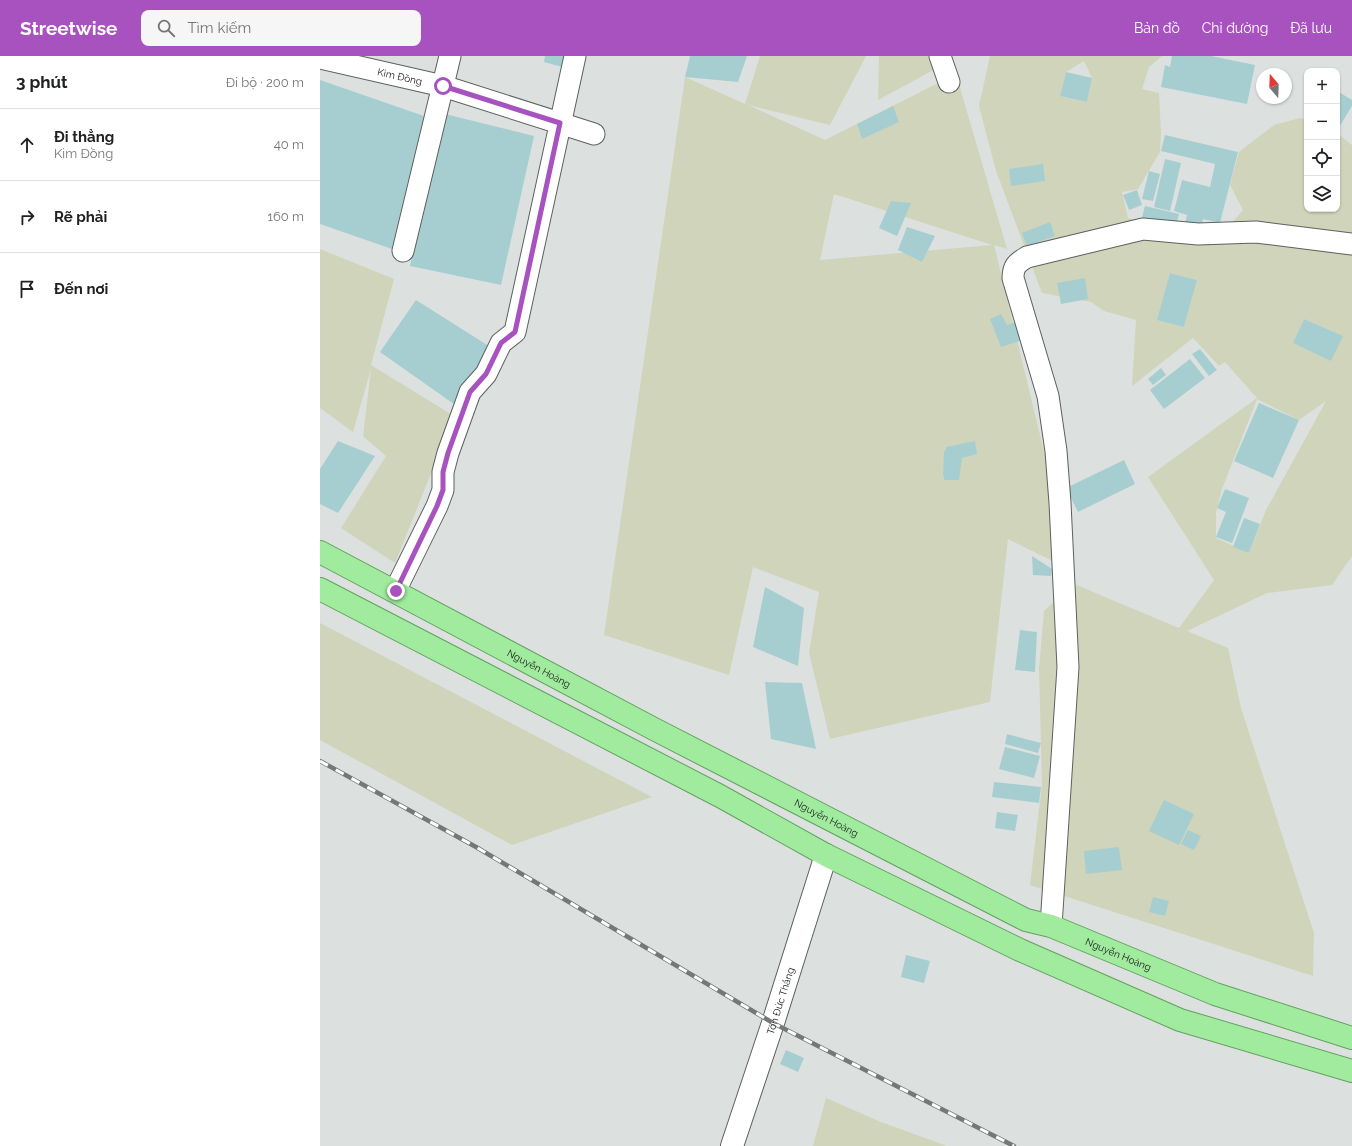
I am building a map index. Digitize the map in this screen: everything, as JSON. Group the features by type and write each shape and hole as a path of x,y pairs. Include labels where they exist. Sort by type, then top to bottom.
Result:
{"highway":[{"name":"Nguyễn Hoàng","path":"320,552 654,729 1026,920 1051,926 1215,994 1352,1038"},
{"path":"320,589 712,792 826,855 1020,950 1180,1020 1352,1072"}],"street":[{"path":"403,251 450,56"},
{"path":"396,591 437,506 443,490 443,472 448,453 470,392 486,374 501,343 515,332 575,56"},
{"path":"940,56 949,82"},
{"name":"Kim Đồng","path":"320,58 443,86 594,134"},
{"path":"1051,926 1068,667 1060,503 1056,451 1048,396 1013,278 1013,270 1016,263 1027,257 1143,229 1198,234 1256,232 1352,244"},
{"name":"Tôn Đức Thắng","path":"732,1146 774,1023 826,855"}],"green space":[{"path":"760,56 866,56 830,125 748,105 825,140 956,74 1007,249 994,245 1073,571 1008,539 990,702 830,739 809,653 819,592 753,567 729,675 604,635 685,77 745,104","holes":["834,194 992,245 820,260"]},
{"path":"879,56 949,56 952,60 878,100"},
{"path":"990,56 1162,56 1149,67 1142,89 1159,93 1161,134 1160,152 1138,189 1122,192 1128,218 1216,241 1243,210 1230,185 1239,152 1274,125 1300,118 1304,119 1304,212 1340,212 1340,135 1352,145 1352,556 1332,585 1267,593 1187,631 1228,648 1241,708 1314,933 1313,976 1030,885 1042,784 1039,668 1044,611 1074,584 1179,628 1214,580 1148,477 1257,398 1225,362 1219,366 1193,338 1132,386 1136,320 1104,311 1091,302 1042,293 996,171 979,106","holes":["1084,61 1092,78 1087,102 1060,96 1066,72","1170,273 1197,280 1184,327 1158,320","1304,319 1342,336 1331,360 1293,343","1257,399 1299,420 1326,401 1266,510 1249,553 1216,538 1216,512 1222,489"]},
{"path":"320,249 394,279 371,365 454,416 395,563 341,528 386,456 363,436 371,369 353,432 320,408"},
{"path":"320,623 652,797 512,845 320,740"},
{"path":"826,1098 881,1122 947,1146 813,1146"}],"building":[{"path":"545,56 569,56 566,68 544,62"},
{"path":"690,56 747,56 738,82 685,77"},
{"path":"1172,56 1211,56 1255,65 1247,104 1161,87 1165,65 1170,67"},
{"path":"1066,72 1092,78 1087,102 1060,96"},
{"path":"320,80 424,116 392,249 320,224"},
{"path":"1340,93 1352,100 1352,106 1340,126"},
{"path":"893,106 899,122 862,139 857,124"},
{"path":"445,114 534,136 501,285 410,266"},
{"path":"1165,135 1238,152 1220,223 1203,219 1200,232 1184,228 1187,215 1174,211 1182,180 1210,187 1215,164 1161,151"},
{"path":"1165,159 1181,163 1170,211 1154,207"},
{"path":"1043,164 1045,181 1011,186 1009,169"},
{"path":"1149,171 1160,174 1153,201 1142,199"},
{"path":"1137,190 1142,205 1129,210 1123,195"},
{"path":"891,201 911,203 897,236 879,228"},
{"path":"1145,206 1179,214 1175,229 1141,221"},
{"path":"1050,222 1055,236 1027,246 1022,233"},
{"path":"907,227 935,236 922,262 898,250"},
{"path":"1170,273 1197,280 1184,327 1157,320"},
{"path":"1085,278 1088,299 1061,304 1057,283"},
{"path":"416,300 492,348 461,409 380,352"},
{"path":"1001,314 1007,325 1021,320 1029,338 1001,347 990,319"},
{"path":"1304,319 1343,336 1331,361 1293,343"},
{"path":"1200,349 1217,370 1209,376 1192,354"},
{"path":"1190,359 1205,378 1164,409 1150,390"},
{"path":"1161,368 1166,375 1153,385 1148,379"},
{"path":"1259,403 1299,420 1273,478 1234,461"},
{"path":"338,441 375,456 338,513 320,504 320,469"},
{"path":"975,441 977,454 962,458 959,480 944,480 944,451 946,450 946,447"},
{"path":"1124,460 1135,484 1078,512 1066,488"},
{"path":"1225,489 1249,498 1232,543 1216,537 1226,512 1217,508"},
{"path":"1244,518 1260,524 1249,553 1233,547"},
{"path":"1032,556 1052,569 1051,576 1033,575"},
{"path":"765,587 804,608 798,666 753,647"},
{"path":"1020,630 1037,632 1035,672 1015,670"},
{"path":"765,682 802,683 816,749 771,739"},
{"path":"1007,734 1041,743 1038,753 1005,744"},
{"path":"1005,747 1040,756 1034,778 999,769"},
{"path":"994,782 1041,787 1039,803 992,797"},
{"path":"1164,800 1194,814 1179,845 1149,831"},
{"path":"997,812 1018,815 1015,831 995,828"},
{"path":"1188,830 1201,836 1194,850 1181,844"},
{"path":"1119,847 1122,870 1086,874 1084,851"},
{"path":"1153,897 1169,901 1165,916 1149,912"},
{"path":"906,955 930,961 924,983 901,977"},
{"path":"786,1050 804,1058 798,1072 780,1064"}],"railway":[{"path":"320,761 476,847 773,1023 1014,1146"}],"route":[{"path":"396,591 437,506 443,490 443,472 448,453 455,438 458,424 470,392 486,374 501,343 515,332 560,123 443,86"}]}
